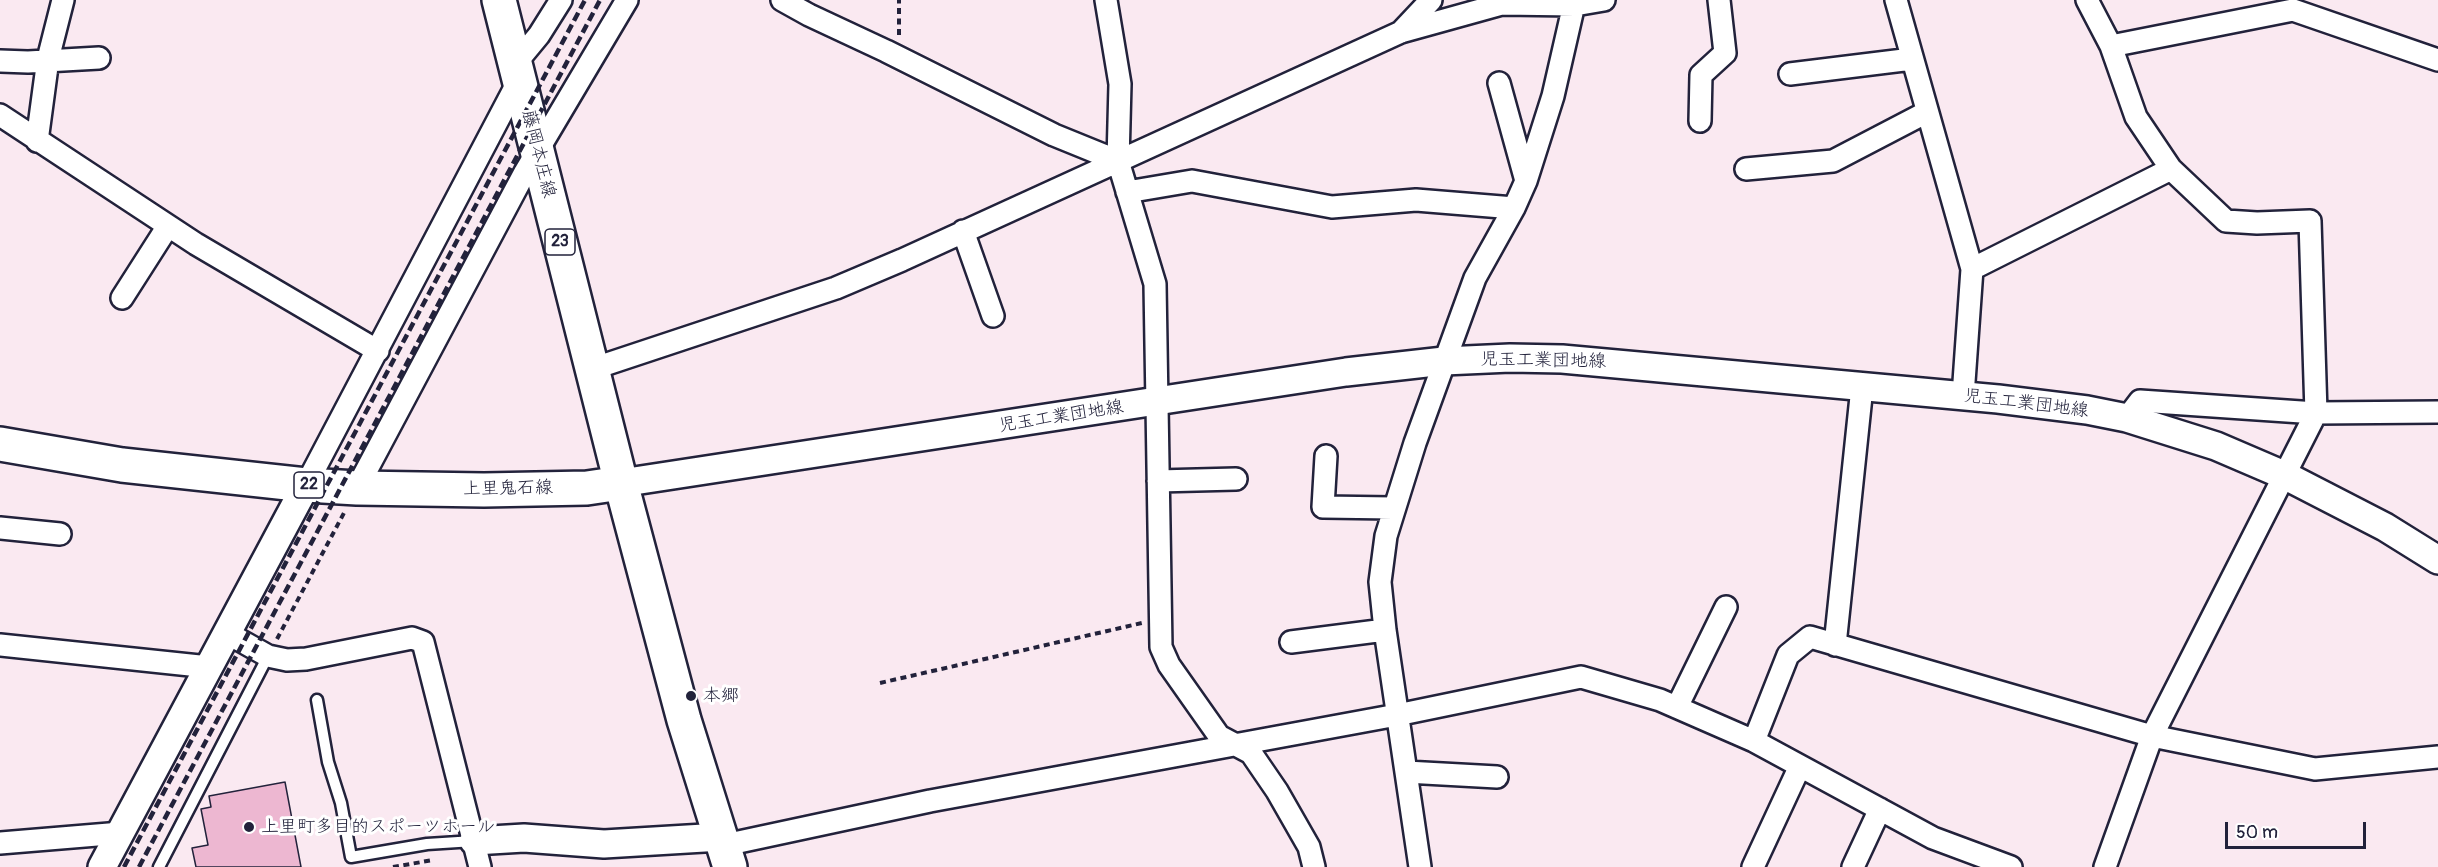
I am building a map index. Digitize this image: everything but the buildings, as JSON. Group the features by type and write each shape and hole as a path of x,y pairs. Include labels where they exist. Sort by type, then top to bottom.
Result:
{"main road":[{"name":"藤岡本庄線","path":"499,0 621,483"},
{"name":"上里鬼石線","path":"0,444 122,465 306,485 357,488 496,489 587,488 621,483"},
{"path":"621,483 684,720 725,852"}],"street":[{"path":"37,141 48,59 63,0"},
{"path":"102,867 378,351 517,72 561,0"},
{"path":"357,488 525,172 627,0"},
{"path":"782,0 1054,135 1118,161"},
{"path":"1106,0 1120,84 1118,161 1155,284 1161,647 1169,665 1219,736 1251,753 1277,791 1309,848 1314,867"},
{"path":"1401,32 1431,0"},
{"path":"592,369 836,288 1401,32 1502,4 1575,3 1605,0"},
{"path":"1700,121 1701,75 1725,52 1719,0"},
{"path":"1896,0 1972,269 1963,396"},
{"path":"2087,0 2111,46 2136,117 2171,169 2226,221 2257,223 2310,221 2316,413 2152,736 2105,867"},
{"path":"1420,867 1384,630 1380,582 1386,536 1393,508 1475,279 1526,181 1553,96 1575,3"},
{"path":"2111,46 2292,10 2438,60"},
{"path":"0,61 28,62 48,59 99,58"},
{"path":"1790,74 1912,60"},
{"path":"1499,83 1526,181"},
{"path":"1746,169 1833,161 1928,112"},
{"path":"0,115 168,226 378,351"},
{"path":"1972,269 2171,169"},
{"path":"1127,192 1192,181 1332,207 1416,200 1514,207"},
{"path":"122,298 168,226"},
{"path":"963,231 993,316"},
{"name":"児玉工業団地線","path":"621,483 1346,372 1444,361 1510,358 1562,359 1963,396 2087,410 2127,418 2216,446 2286,476 2385,527 2438,560"},
{"path":"1835,645 1862,387"},
{"path":"2127,418 2140,401 2316,413 2438,412"},
{"path":"1326,456 1323,507 1393,508"},
{"path":"1158,481 1236,479"},
{"path":"0,528 60,534"},
{"path":"1677,707 1726,607"},
{"path":"1291,642 1384,630"},
{"path":"227,633 268,656 287,660 306,659 412,638 423,642 480,867"},
{"path":"1754,741 1788,655 1810,637 2152,736 2315,768 2438,757"},
{"path":"0,645 209,667"},
{"path":"474,841 524,838 725,852 734,843 930,801 1397,715 1581,677 1660,700 1754,741 1933,838 2009,866"},
{"path":"1753,867 1800,766"},
{"path":"1406,772 1497,777"},
{"path":"1853,867 1880,809"},
{"path":"0,843 121,833"}],"lane":[{"path":"159,867 268,656"},
{"path":"317,700 328,762 341,803 351,857 427,844 474,841"}],"path":[{"path":"898,57 899,0"},
{"path":"268,656 357,488"},
{"path":"880,684 1160,619"},
{"path":"393,867 437,859"}],"railway":[{"path":"124,867 585,0"},
{"path":"139,867 600,0"}],"place":[{"name":"本郷","path":"691,696"},
{"name":"上里町多目的スポーツホール","path":"249,827"}]}
